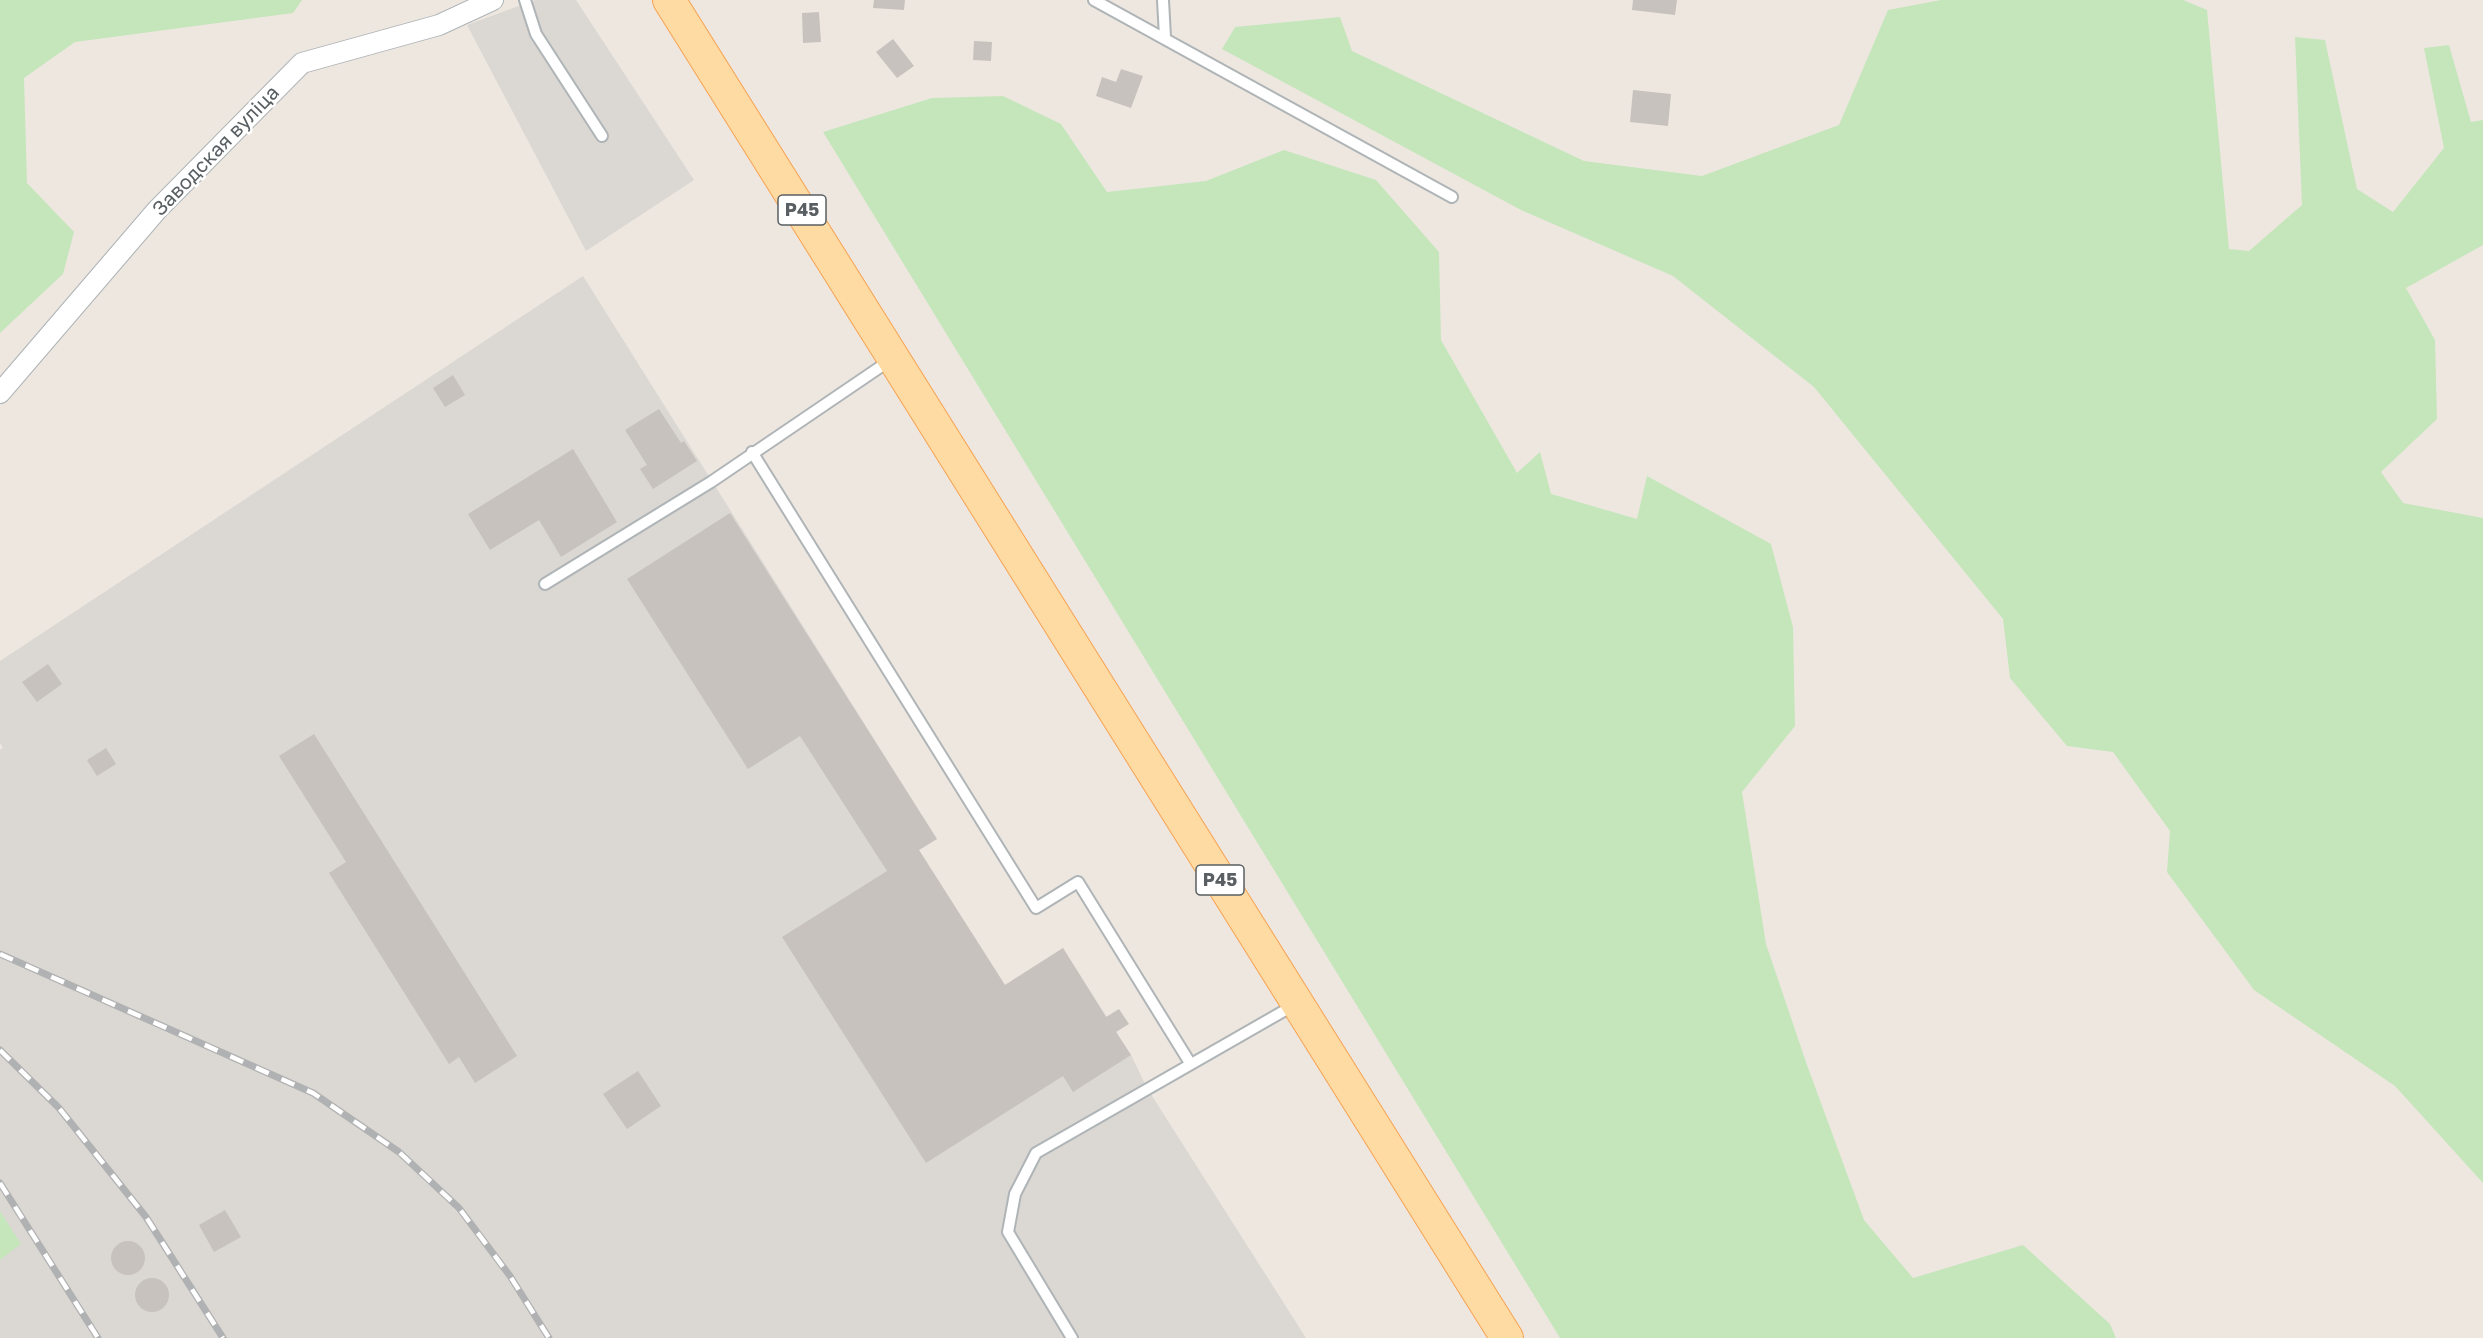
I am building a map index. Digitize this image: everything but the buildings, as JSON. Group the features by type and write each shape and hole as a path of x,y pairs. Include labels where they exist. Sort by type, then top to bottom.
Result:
{"main road":[{"name":"Р45","path":"669,0 1507,1338"}],"street":[{"name":"Заводская вуліца","path":"0,393 157,210 302,63 439,25 493,0"}],"lane":[{"path":"525,0 536,34 603,136"},
{"path":"1094,0 1165,37 1452,197"},
{"path":"1163,0 1165,37"},
{"path":"545,584 711,482 894,357"},
{"path":"752,452 1036,908 1078,882 1190,1063"},
{"path":"1072,1338 1008,1232 1015,1194 1036,1153 1296,1004"}],"shaded area":[{"path":"535,0 576,0 694,180 586,251 467,25"},
{"path":"583,276 937,839 919,850 1005,985 1063,948 1131,1055 1147,1088 1306,1338 0,1338 0,750 3,748 0,743 0,661"}],"green space":[{"path":"0,0 302,0 293,13 75,42 24,78 27,183 74,232 63,274 0,333"},
{"path":"1941,0 2183,0 2207,10 2229,249 2249,251 2302,205 2295,37 2325,40 2357,189 2393,212 2444,148 2424,48 2449,45 2471,122 2483,120 2483,245 2406,288 2435,340 2437,419 2381,472 2403,503 2483,518 2483,1183 2395,1086 2254,990 2167,872 2170,831 2113,752 2067,746 2010,678 2003,619 1814,387 1673,276 1521,210 1222,49 1235,27 1340,17 1352,51 1584,161 1702,176 1839,125 1888,10"},
{"path":"1003,96 1061,124 1107,192 1206,181 1284,150 1376,180 1439,252 1441,340 1517,473 1540,452 1551,494 1637,519 1647,476 1771,544 1793,627 1795,726 1742,792 1766,944 1807,1065 1864,1220 1913,1278 2023,1245 2110,1324 2116,1338 1560,1338 823,132 932,98"},
{"path":"0,1211 21,1244 0,1260"}],"railway":[{"path":"0,954 313,1093 399,1152 459,1208 510,1276 549,1338"},
{"path":"0,1050 59,1108 146,1217 223,1338"},
{"path":"0,1183 98,1338"}]}
